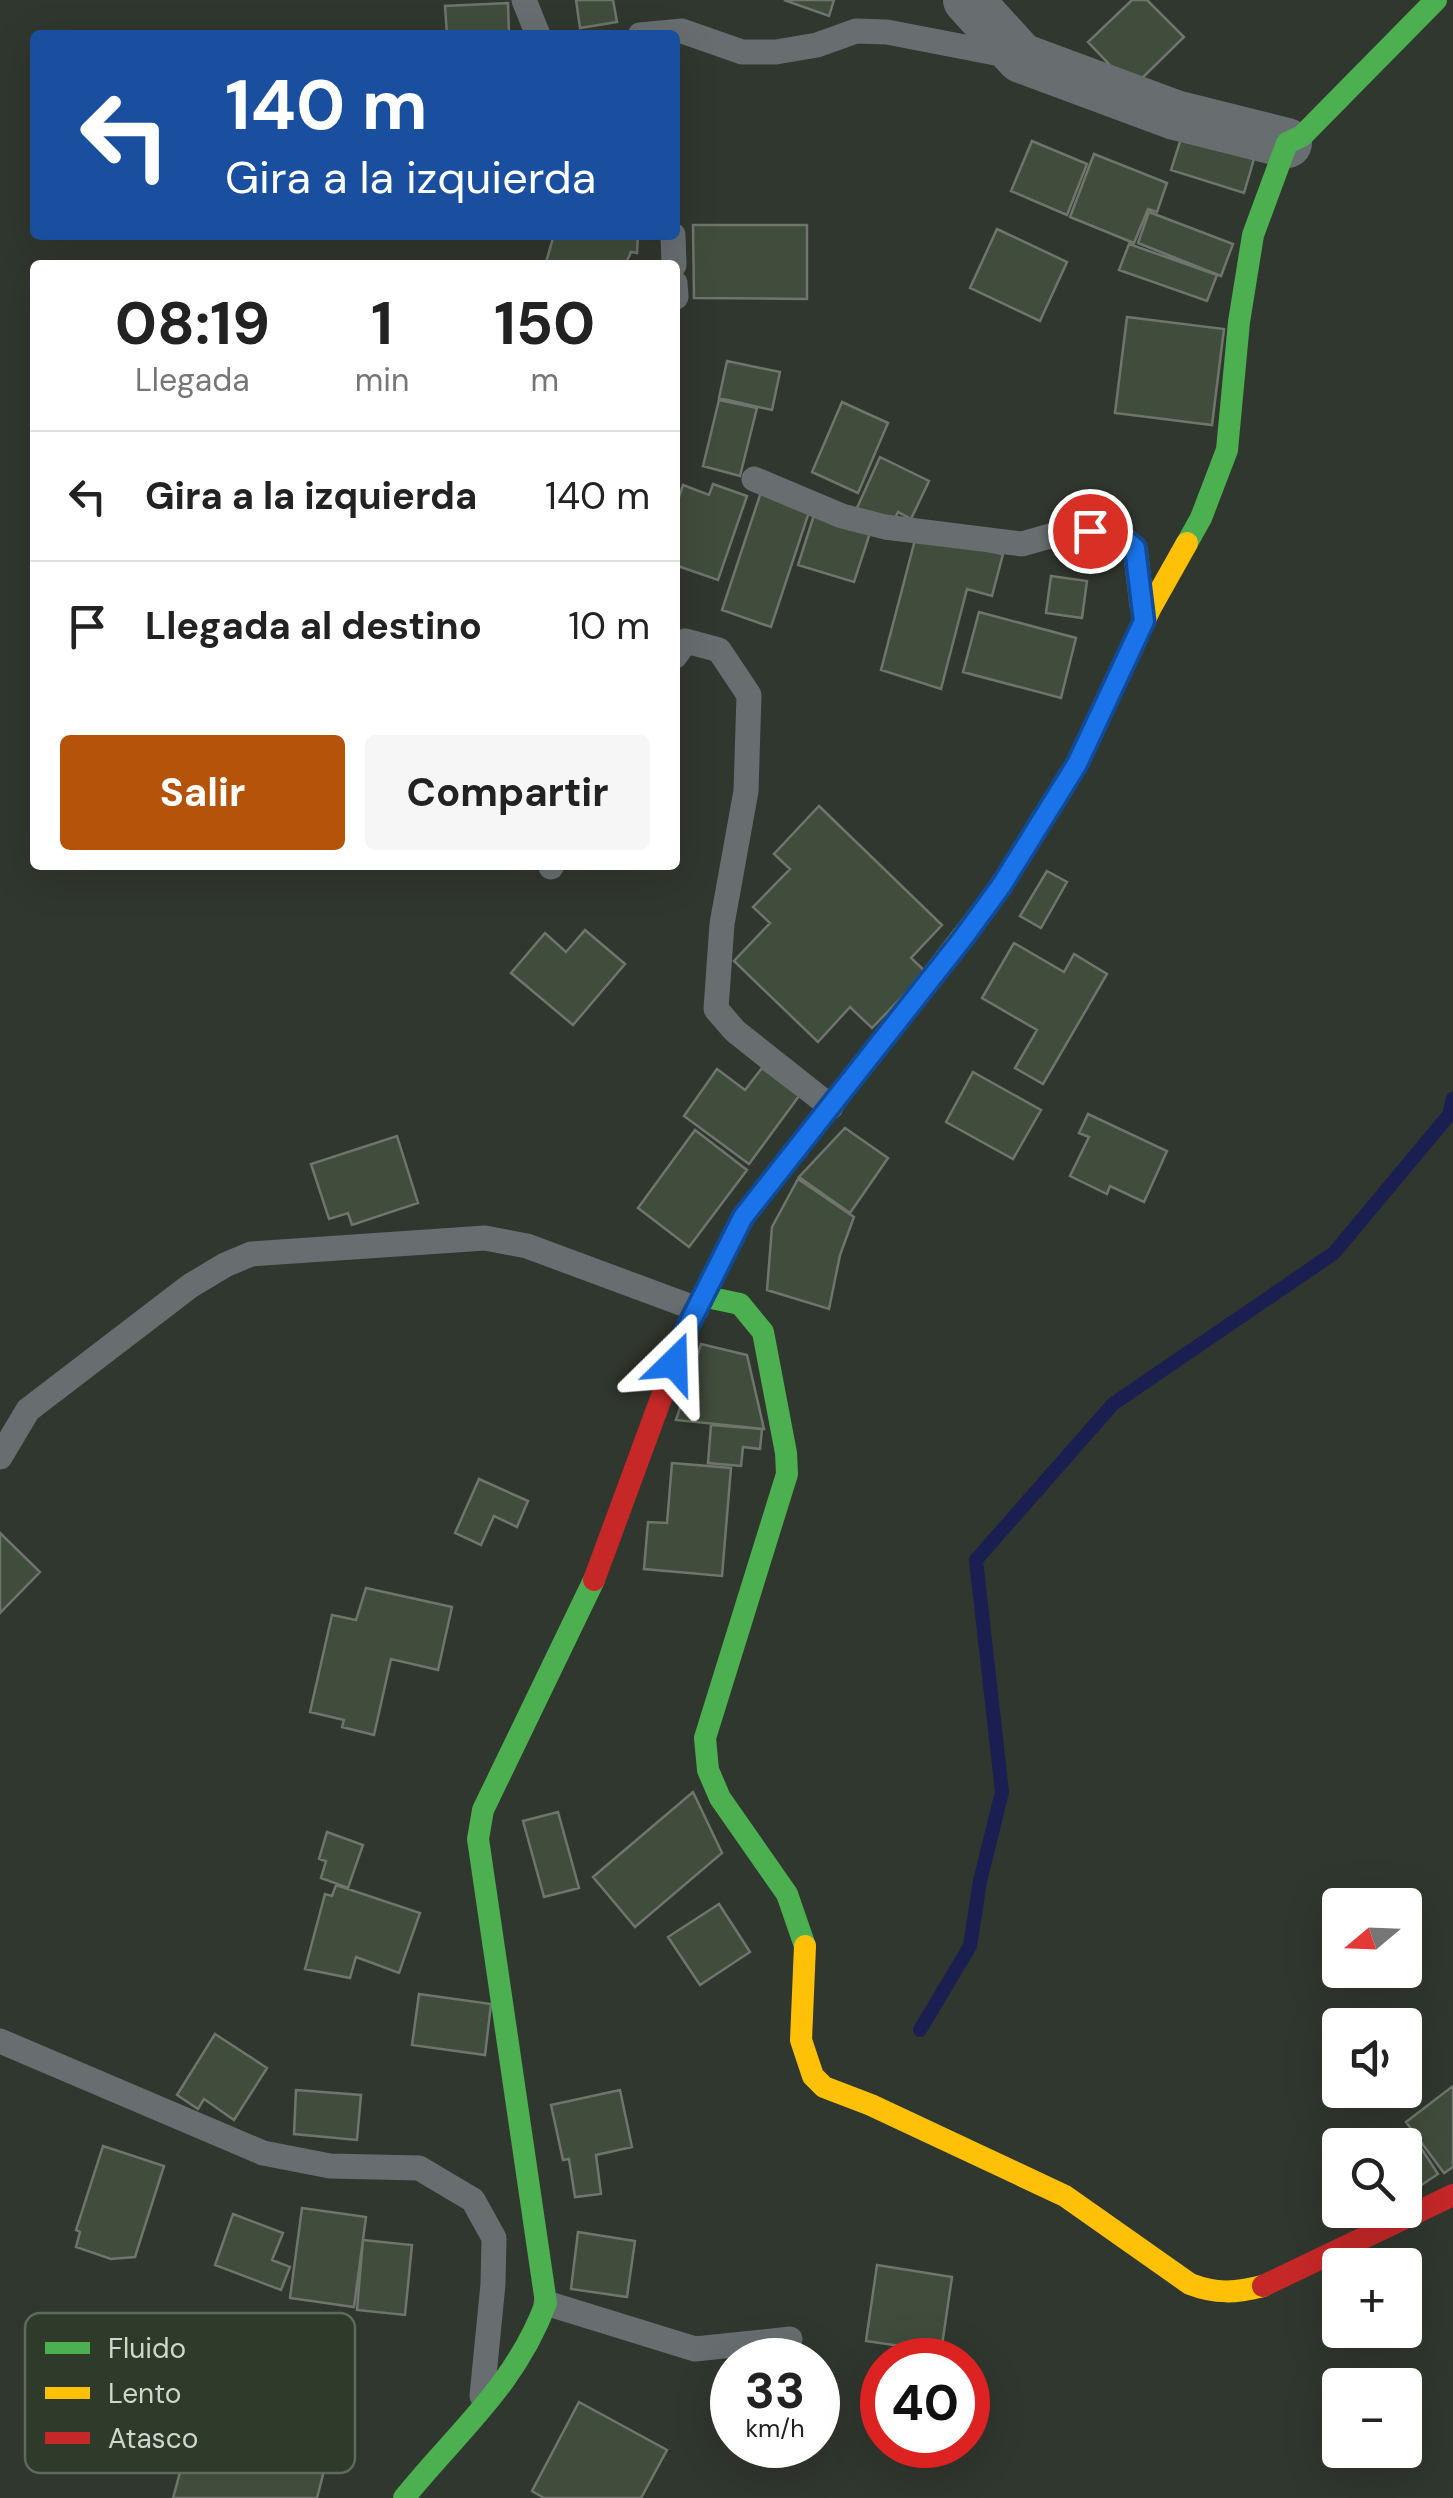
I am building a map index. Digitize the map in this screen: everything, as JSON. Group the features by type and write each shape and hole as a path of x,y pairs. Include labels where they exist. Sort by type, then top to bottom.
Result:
{"street":[{"path":"968,0 1021,58 1175,115 1287,143 1302,136 1436,0"},
{"path":"409,2496 480,2416 523,2360 546,2303 478,1840 483,1810 601,1566 687,1328 743,1217 1001,886 1077,764 1144,621 1201,518 1228,450 1239,322 1253,235 1287,143"},
{"path":"699,1302 740,1304 763,1332 786,1453 787,1474 705,1738 708,1770 720,1798 787,1894 805,1945 801,2040 813,2076 824,2087 1065,2196 1190,2284 1211,2292 1236,2293 1275,2283 1453,2195"}],"lane":[{"path":"524,0 536,30"},
{"path":"680,37 742,52 776,52 816,45 856,31 887,32 1021,58"},
{"path":"754,479 842,516 885,528 1022,544 1064,532 1114,530 1135,548 1144,621"},
{"path":"680,649 686,641 719,650 748,695 746,792 722,924 716,1009 735,1031 831,1107"},
{"path":"0,1456 28,1410 190,1286 252,1254 485,1238 527,1246 699,1302"},
{"path":"0,2041 263,2154 330,2166 419,2168 473,2200 494,2238 480,2416"},
{"path":"546,2303 695,2349 710,2347"}],"building":[{"path":"576,0 613,0 617,22 580,28"},
{"path":"784,0 834,0 829,16"},
{"path":"1132,0 1147,0 1184,37 1132,88 1088,42"},
{"path":"508,3 509,30 447,30 445,6"},
{"path":"1184,129 1256,152 1244,193 1171,170"},
{"path":"1032,141 1087,164 1067,215 1011,191"},
{"path":"1094,154 1167,183 1157,212 1148,209 1134,243 1070,217"},
{"path":"1149,212 1233,244 1221,276 1138,243"},
{"path":"693,225 807,225 807,299 694,298"},
{"path":"997,229 1067,262 1040,321 970,288"},
{"path":"553,240 638,240 637,253 631,252 627,260 547,260"},
{"path":"1129,244 1217,275 1207,301 1119,270"},
{"path":"1127,317 1224,329 1212,425 1115,413"},
{"path":"727,361 780,372 772,410 719,398"},
{"path":"719,400 757,408 740,476 703,466"},
{"path":"842,402 888,423 858,493 812,472"},
{"path":"880,457 929,481 911,519 898,512 891,526 856,510"},
{"path":"713,484 747,496 718,580 680,567 683,485 709,495"},
{"path":"762,489 811,506 771,627 722,610"},
{"path":"814,515 870,533 854,582 798,565"},
{"path":"916,536 1003,554 992,596 967,589 941,689 881,670"},
{"path":"1051,576 1087,581 1082,618 1046,613"},
{"path":"979,612 1076,638 1061,698 963,672"},
{"path":"819,806 942,925 911,958 926,972 872,1028 850,1007 818,1042 734,961 770,923 753,907 790,869 774,854"},
{"path":"1047,871 1067,882 1041,928 1020,916"},
{"path":"585,930 625,964 573,1025 511,973 545,933 566,952"},
{"path":"1014,943 1064,972 1074,954 1107,974 1043,1084 1015,1068 1037,1030 982,998"},
{"path":"762,1068 799,1096 749,1164 684,1116 717,1069 745,1090"},
{"path":"973,1072 1041,1110 1013,1159 946,1122"},
{"path":"1088,1114 1167,1151 1144,1202 1110,1186 1107,1194 1070,1176 1089,1137 1079,1133"},
{"path":"845,1128 888,1158 850,1213 799,1177"},
{"path":"695,1130 747,1170 689,1247 638,1208"},
{"path":"397,1136 418,1203 352,1225 348,1213 329,1219 311,1164"},
{"path":"798,1179 854,1217 840,1255 829,1309 767,1290 772,1227"},
{"path":"701,1344 747,1355 764,1429 676,1420"},
{"path":"711,1425 762,1429 760,1449 743,1447 741,1466 708,1463"},
{"path":"672,1463 731,1468 722,1576 644,1569 648,1522 667,1523"},
{"path":"479,1479 528,1501 517,1527 494,1516 481,1545 455,1533"},
{"path":"0,1533 40,1572 0,1613"},
{"path":"366,1588 452,1607 438,1670 391,1659 374,1735 342,1727 344,1720 310,1712 332,1615 356,1620"},
{"path":"693,1792 722,1853 635,1927 593,1877"},
{"path":"558,1812 579,1888 544,1897 523,1821"},
{"path":"327,1832 363,1845 348,1888 321,1878 326,1861 319,1859"},
{"path":"336,1885 420,1913 399,1973 356,1957 350,1978 305,1969 325,1894 332,1896"},
{"path":"719,1904 750,1952 700,1985 668,1937"},
{"path":"419,1994 491,2004 485,2055 412,2045"},
{"path":"215,2034 267,2068 234,2120 204,2099 198,2109 177,2095"},
{"path":"1453,2086 1453,2167 1444,2173 1422,2143 1422,2128 1410,2128 1406,2122"},
{"path":"296,2090 361,2095 357,2140 294,2134"},
{"path":"620,2090 632,2147 596,2155 601,2194 575,2197 569,2159 563,2160 551,2105"},
{"path":"103,2146 164,2166 135,2257 111,2259 76,2247 80,2232 76,2230"},
{"path":"1422,2150 1438,2174 1422,2185"},
{"path":"302,2208 366,2217 354,2307 290,2298"},
{"path":"233,2214 283,2233 272,2260 290,2267 281,2290 215,2265"},
{"path":"578,2232 635,2241 627,2297 571,2289"},
{"path":"363,2240 412,2245 405,2315 357,2310"},
{"path":"877,2265 952,2277 943,2338 866,2338"},
{"path":"579,2402 667,2450 641,2498 544,2498 532,2491"},
{"path":"180,2473 323,2473 317,2498 173,2498"}],"waterway":[{"path":"920,2030 970,1946 980,1881 1002,1792 976,1560 1113,1404 1334,1253 1449,1115 1453,1099"}],"traffic: fast":[{"path":"1187,543 1227,450 1239,322 1253,235 1287,143 1302,136 1436,0"},
{"path":"805,1946 787,1894 720,1798 708,1770 705,1738 787,1474 763,1332 740,1304 702,1296 743,1217 873,1052"},
{"path":"404,2498 502,2384 546,2303 478,1839 483,1810 594,1580"}],"traffic: slow":[{"path":"873,1052 1001,886 1077,763 1151,607 1187,543"},
{"path":"805,1946 801,2040 813,2076 824,2087 1065,2196 1190,2284 1226,2291 1263,2286"}],"traffic: jam":[{"path":"594,1580 702,1296"},
{"path":"1263,2286 1453,2195"}],"route":[{"path":"674,1363 702,1296 743,1217 963,938 1001,886 1077,764 1144,621 1135,548 1114,530 1090,531"}]}
